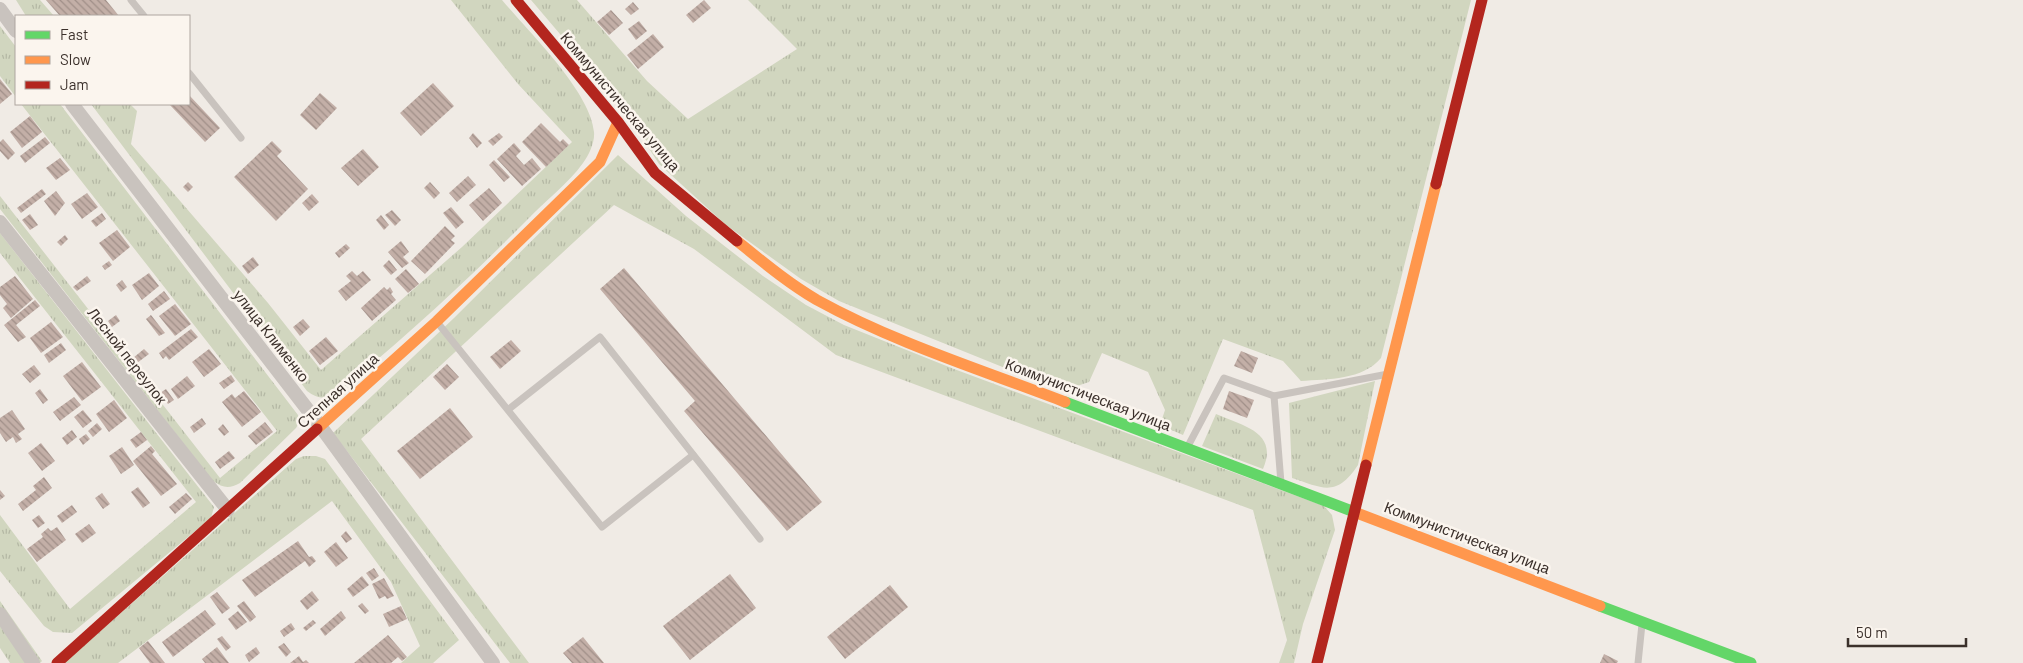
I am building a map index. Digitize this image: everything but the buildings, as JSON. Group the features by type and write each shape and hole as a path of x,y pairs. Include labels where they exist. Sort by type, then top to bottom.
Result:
{"street":[{"name":"Коммунистическая улица","path":"516,0 618,122 655,173 774,272 816,299 858,321 903,340 1186,449 1355,510 1751,663"},
{"path":"1317,663 1482,0"},
{"path":"0,4 14,28"},
{"path":"0,9 14,28"},
{"name":"улица Клименко","path":"73,105 321,427 493,663"},
{"name":"Степная улица","path":"57,663 437,321 600,162 618,122"},
{"name":"Лесной переулок","path":"0,222 228,510"},
{"path":"0,614 33,663"}],"lane":[{"path":"131,0 143,15"},
{"path":"190,74 241,138"},
{"path":"437,321 602,527 693,455"},
{"path":"509,410 600,337 760,539"},
{"path":"1186,449 1224,378 1274,396 1388,374"},
{"path":"1274,396 1282,483"},
{"path":"1638,663 1642,622"}],"green space":[{"path":"16,0 40,0 53,15 25,15"},
{"path":"451,0 502,0 557,63 582,99 590,116 594,132 593,144 585,160 571,178 481,266 433,311 334,396 323,398 307,391 92,105 131,105 137,111 131,144 268,303 321,370 462,247 572,142 518,84"},
{"path":"531,0 577,0 647,81 688,119 797,49 748,0 1471,0 1381,358 1365,371 1355,374 1333,379 1301,381 1283,361 1223,339 1183,435 1160,425 1165,410 1148,372 1102,353 1089,382 1062,391 839,301 801,279 726,225 659,164 623,108"},
{"path":"0,26 15,46 15,96 0,76"},
{"path":"22,105 61,105 298,415 300,421 296,428 240,483 226,487 213,481 0,209 0,196 220,478 277,431"},
{"path":"618,155 686,216 763,276 806,305 844,325 954,369 1324,506 1332,515 1335,530 1303,624 1294,663 1279,663 1287,640 1253,510 836,355 694,249 614,205 361,439 529,663 510,663 333,433 454,318"},
{"path":"0,233 214,507 211,518 72,633 53,632 44,626 0,571 0,515 70,609 196,502 0,253"},
{"path":"1375,381 1358,465 1350,475 1343,482 1328,488 1292,478 1289,403"},
{"path":"1216,414 1247,427 1256,432 1262,439 1266,446 1267,457 1263,469 1202,446"},
{"path":"304,456 316,456 325,459 459,640 433,663 401,663 420,646 391,582 332,501 118,663 64,663 296,459"},
{"path":"0,601 42,661 40,663 10,663 0,648"}],"traffic: fast":[{"path":"1065,402 1357,513"},
{"path":"1600,606 1751,663"}],"traffic: slow":[{"path":"317,429 437,321 600,162 618,122"},
{"path":"1366,465 1436,184"},
{"path":"737,241 796,287 817,300 877,330 1065,402"},
{"path":"1357,513 1600,606"}],"traffic: jam":[{"path":"516,0 618,122 655,173 737,241"},
{"path":"1436,184 1482,0"},
{"path":"57,663 317,429"},
{"path":"1317,663 1366,465"}]}
